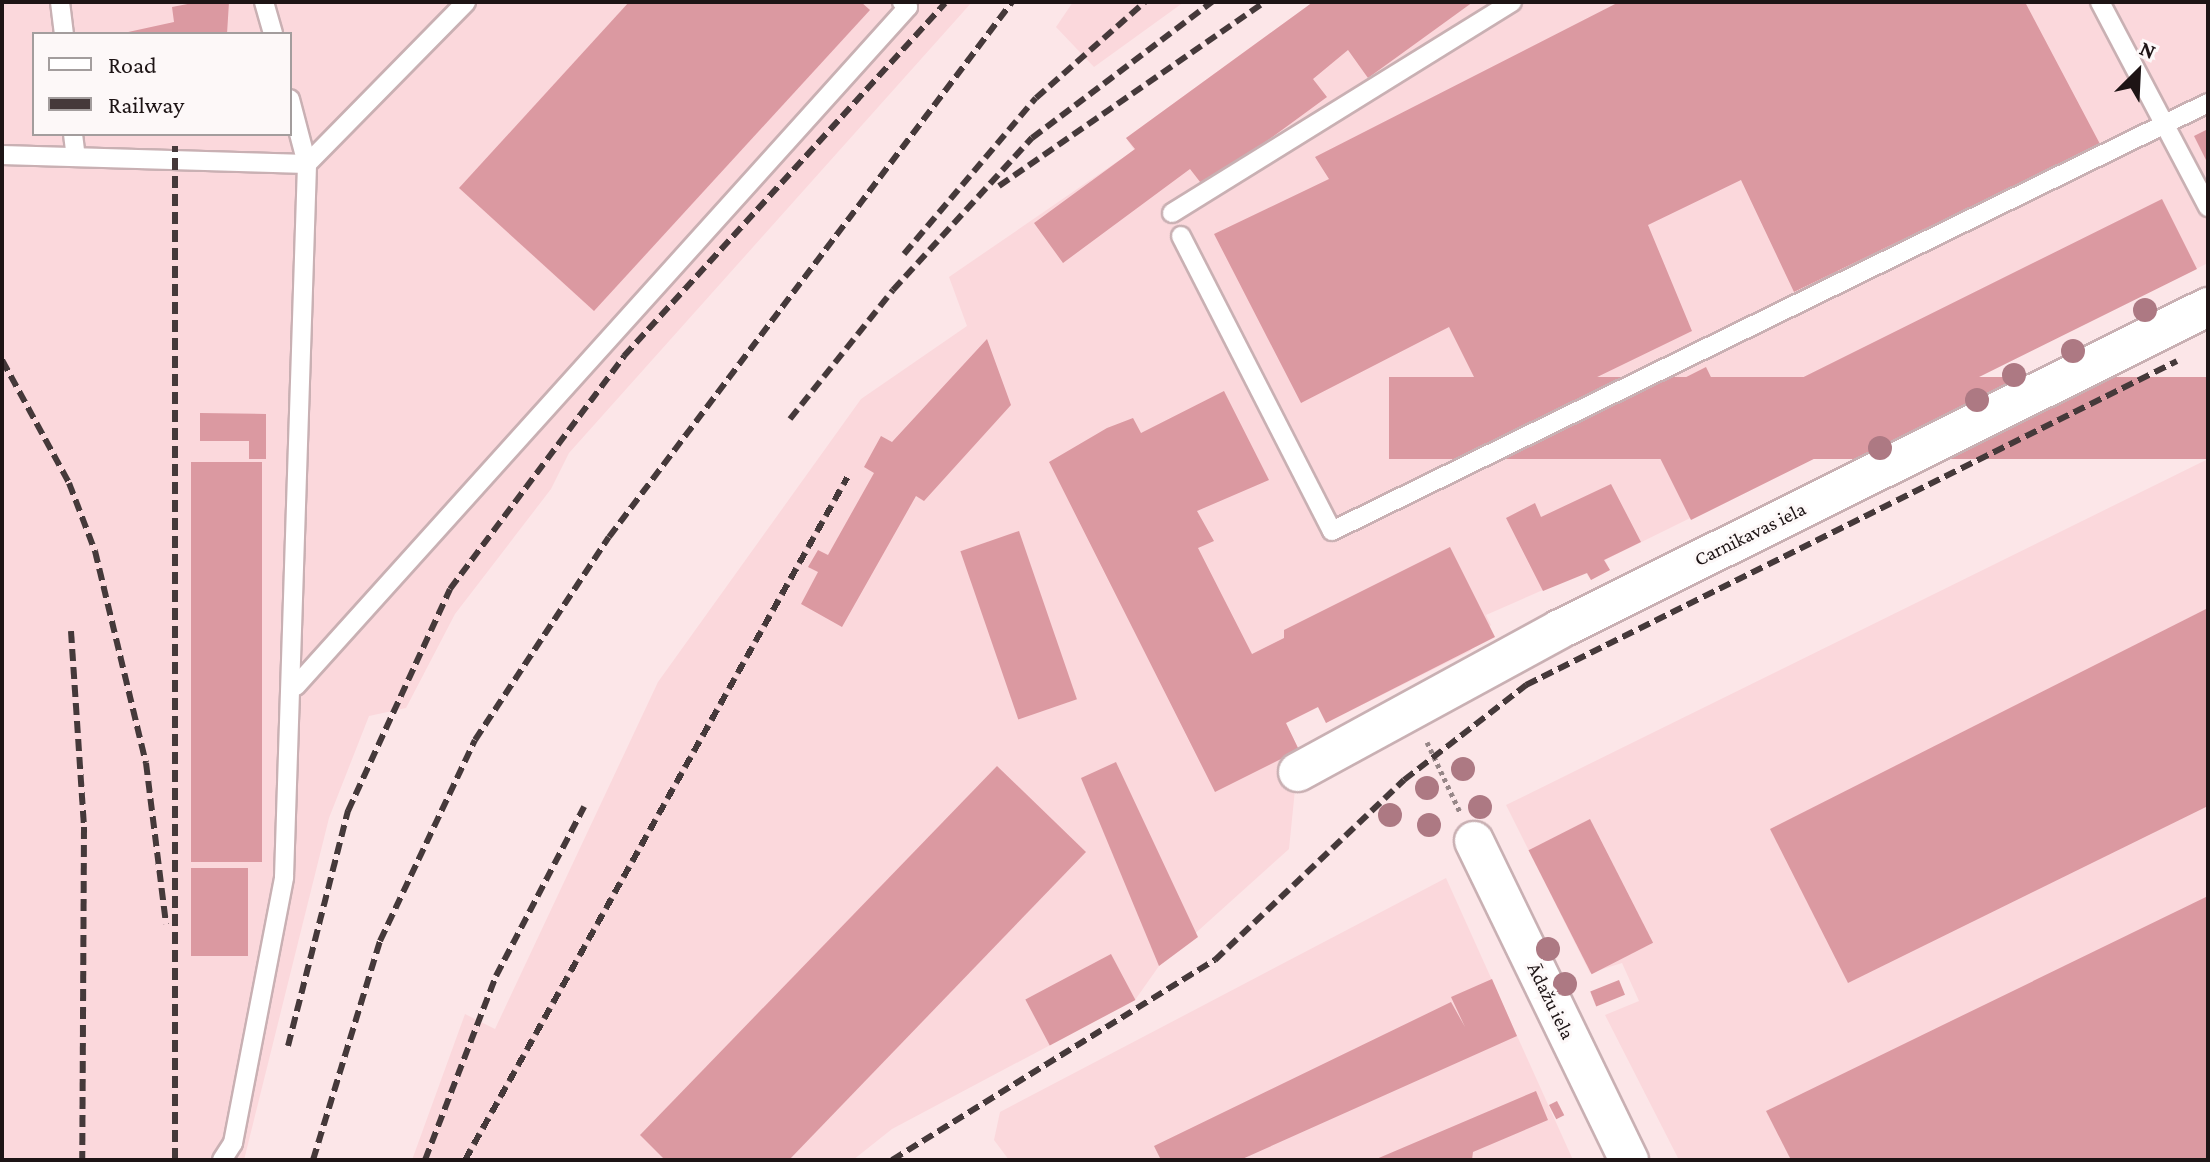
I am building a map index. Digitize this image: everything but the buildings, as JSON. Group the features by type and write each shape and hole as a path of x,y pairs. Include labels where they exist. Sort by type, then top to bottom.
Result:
{"street":[{"name":"Carnikavas iela","path":"1298,772 1413,712 1560,629 2208,307"},
{"name":"Ādažu iela","path":"1474,841 1629,1160"}],"lane":[{"path":"60,2 64,32"},
{"path":"264,2 272,32"},
{"path":"2,155 307,164 466,2"},
{"path":"296,686 908,7 902,2"},
{"path":"1172,213 1512,2"},
{"path":"2100,2 2208,207"},
{"path":"1181,236 1332,531 2208,103"},
{"path":"222,1160 233,1143 284,877 296,686 307,164 292,107"},
{"path":"73,136 76,157"}],"path":[{"path":"1413,712 1474,841"}],"shaded area":[{"path":"2,2 972,2 569,453 551,489 455,614 406,708 369,716 329,818 244,1160 2,1160"},
{"path":"1073,2 1184,2 1094,67 1056,27"},
{"path":"1313,2 2208,2 2208,263 1605,560 1610,570 1591,580 1586,573 1568,579 1486,615 1491,625 1470,651 1326,723 1318,707 1286,723 1299,750 1289,849 1159,966 1135,1000 892,1129 853,1160 412,1160 465,1014 495,1029 658,682 861,399 967,326 949,277 1134,150 1126,138"},
{"path":"2208,459 2208,1160 1679,1160 1605,1015 1639,1001 1622,963 1590,973 1506,805"},
{"path":"1446,878 1573,1160 1009,1160 994,1140 1000,1112"}],"railway":[{"path":"313,1160 380,941 475,740 609,537 1012,2"},
{"path":"904,254 1036,98 1145,2"},
{"path":"790,419 893,290 1032,138 1212,2"},
{"path":"999,186 1265,2"},
{"path":"288,1046 348,811 450,589 624,356 945,3"},
{"path":"175,146 175,1160"},
{"path":"2,360 69,483 95,551 146,763 166,924"},
{"path":"892,1160 1215,960 1404,780 1526,685 2177,361"},
{"path":"465,1160 847,478"},
{"path":"71,631 84,827 82,1160"},
{"path":"425,1160 496,976 584,807"}]}
